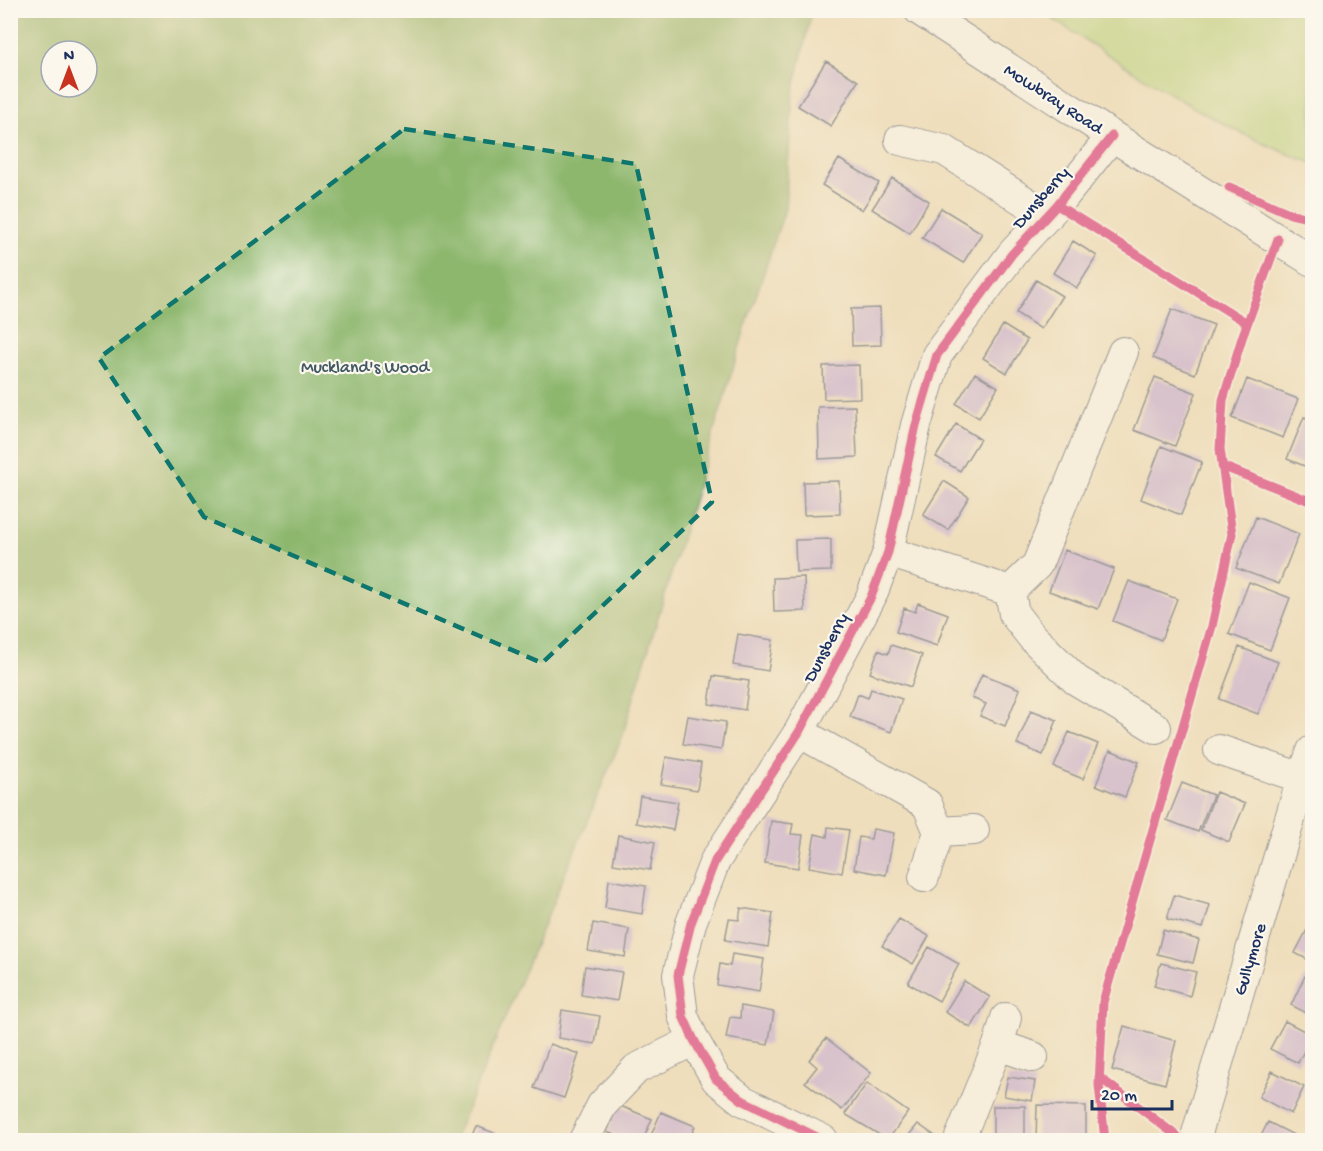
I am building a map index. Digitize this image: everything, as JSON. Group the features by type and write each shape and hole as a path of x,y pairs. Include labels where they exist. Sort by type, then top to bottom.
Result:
{"street":[{"name":"Mowbray Road","path":"919,10 1112,136 1224,195 1312,261"},
{"name":"Dunsberry","path":"823,1140 742,1101 716,1079 683,1016 678,975 691,923 715,861 799,732 871,597 888,552 916,425 937,356 1012,254 1048,216 1112,136"},
{"path":"900,140 944,150 1048,216"},
{"path":"1010,591 1037,565 1123,352"},
{"path":"888,552 1010,591"},
{"path":"1010,591 1014,614 1032,637 1076,680 1156,728"},
{"path":"799,732 927,804 939,832 924,877"},
{"name":"Gullymore","path":"1195,1140 1307,764 1219,750"},
{"path":"939,832 974,830"},
{"path":"959,1140 1002,1032 1033,1057"},
{"path":"585,1140 602,1105 636,1069 694,1040"}],"highlighted area":[{"path":"404,129 636,164 712,502 542,663 204,517 99,358"}],"green space":[{"name":"Muckland's Wood","path":"10,11 812,11 793,93 785,209 743,335 622,737 454,1140 11,1140"},
{"path":"1041,11 1312,11 1312,163 1240,132 1172,95"}],"building":[{"path":"826,61 858,81 831,126 798,106"},
{"path":"839,159 879,183 862,210 822,185"},
{"path":"892,178 929,201 910,233 872,209"},
{"path":"941,208 982,233 963,263 922,238"},
{"path":"1073,241 1097,256 1077,288 1053,273"},
{"path":"1036,280 1062,296 1041,329 1016,313"},
{"path":"880,308 881,345 852,346 851,309"},
{"path":"1172,309 1214,325 1195,374 1153,358"},
{"path":"1003,325 1027,340 1007,373 983,358"},
{"path":"859,365 860,398 824,399 823,366"},
{"path":"975,373 998,387 979,418 956,404"},
{"path":"1155,377 1196,393 1175,446 1134,430"},
{"path":"1247,379 1298,399 1283,438 1232,418"},
{"path":"855,406 857,457 819,459 818,407"},
{"path":"1304,417 1312,420 1312,469 1287,459"},
{"path":"956,424 980,439 960,471 936,457"},
{"path":"1161,446 1202,462 1181,515 1141,499"},
{"path":"839,481 840,514 804,515 803,482"},
{"path":"944,481 969,497 948,530 923,515"},
{"path":"1256,517 1299,534 1279,584 1236,568"},
{"path":"831,539 831,571 796,572 795,540"},
{"path":"1065,550 1114,569 1098,609 1049,591"},
{"path":"804,577 805,611 774,612 773,578"},
{"path":"1129,581 1177,599 1161,640 1113,621"},
{"path":"1249,582 1290,598 1270,650 1229,634"},
{"path":"918,603 948,614 937,646 896,632 904,608 915,612"},
{"path":"738,634 773,640 768,671 733,665"},
{"path":"891,645 922,655 911,687 870,673 878,650 888,654"},
{"path":"1239,647 1278,662 1258,714 1219,699"},
{"path":"982,674 1020,689 1005,726 980,716 986,704 972,698"},
{"path":"713,676 749,681 745,710 709,704"},
{"path":"871,689 902,699 891,732 850,717 858,694 868,698"},
{"path":"1031,710 1057,720 1043,755 1017,744"},
{"path":"688,716 726,722 721,750 683,744"},
{"path":"1069,732 1098,744 1083,779 1054,767"},
{"path":"1110,750 1139,762 1125,797 1096,785"},
{"path":"666,757 701,763 697,790 661,784"},
{"path":"1182,783 1213,795 1198,832 1167,820"},
{"path":"1216,792 1245,804 1229,842 1201,830"},
{"path":"640,796 678,802 673,830 636,823"},
{"path":"771,821 793,824 791,834 803,835 798,868 765,863"},
{"path":"828,827 849,830 842,873 809,867 815,834 827,837"},
{"path":"873,829 894,833 886,875 854,869 859,837 871,839"},
{"path":"618,835 655,842 650,870 613,864"},
{"path":"609,880 646,886 642,914 605,908"},
{"path":"1174,895 1210,905 1203,928 1167,919"},
{"path":"741,908 773,913 768,947 725,940 729,919 739,920"},
{"path":"899,919 929,936 913,964 882,946"},
{"path":"593,923 629,929 625,957 588,951"},
{"path":"1310,924 1312,925 1312,962 1295,953"},
{"path":"1163,930 1199,940 1193,963 1157,954"},
{"path":"929,947 959,964 939,1001 908,983"},
{"path":"732,954 764,959 759,992 717,985 720,964 730,966"},
{"path":"1161,963 1196,972 1190,996 1154,986"},
{"path":"585,966 622,972 617,1001 581,995"},
{"path":"1305,976 1312,980 1312,1016 1291,1005"},
{"path":"964,981 990,997 971,1028 945,1012"},
{"path":"741,1006 774,1012 768,1045 726,1038 730,1017 740,1018"},
{"path":"562,1010 600,1016 595,1044 558,1038"},
{"path":"1285,1021 1312,1035 1298,1063 1270,1049"},
{"path":"1124,1026 1176,1041 1165,1084 1112,1070"},
{"path":"826,1038 871,1073 842,1110 805,1082 817,1067 809,1060"},
{"path":"550,1044 579,1054 564,1098 534,1088"},
{"path":"1272,1071 1304,1087 1291,1114 1259,1097"},
{"path":"1008,1077 1035,1081 1032,1101 1004,1096"},
{"path":"867,1083 908,1112 888,1140 845,1114"},
{"path":"618,1105 652,1119 643,1140 627,1140 607,1132"},
{"path":"1037,1105 1086,1106 1086,1140 1036,1140"},
{"path":"993,1106 1025,1106 1025,1140 993,1140"},
{"path":"661,1112 695,1126 689,1140 649,1140"},
{"path":"1268,1122 1296,1136 1294,1140 1259,1140"},
{"path":"918,1124 935,1136 932,1140 905,1140"},
{"path":"476,1126 513,1140 470,1140"}],"cycle path":[{"path":"823,1140 742,1100 716,1079 683,1016 678,975 691,923 715,861 799,732 871,597 888,552 916,425 937,355 1012,254 1057,205 1112,136"},
{"path":"1229,187 1291,214 1312,219"},
{"path":"1057,205 1247,323"},
{"path":"1105,1140 1099,1085 1103,1002 1212,626 1232,534 1220,449 1223,400 1242,338 1278,239"},
{"path":"1222,466 1312,502"},
{"path":"1099,1077 1182,1140"}]}
